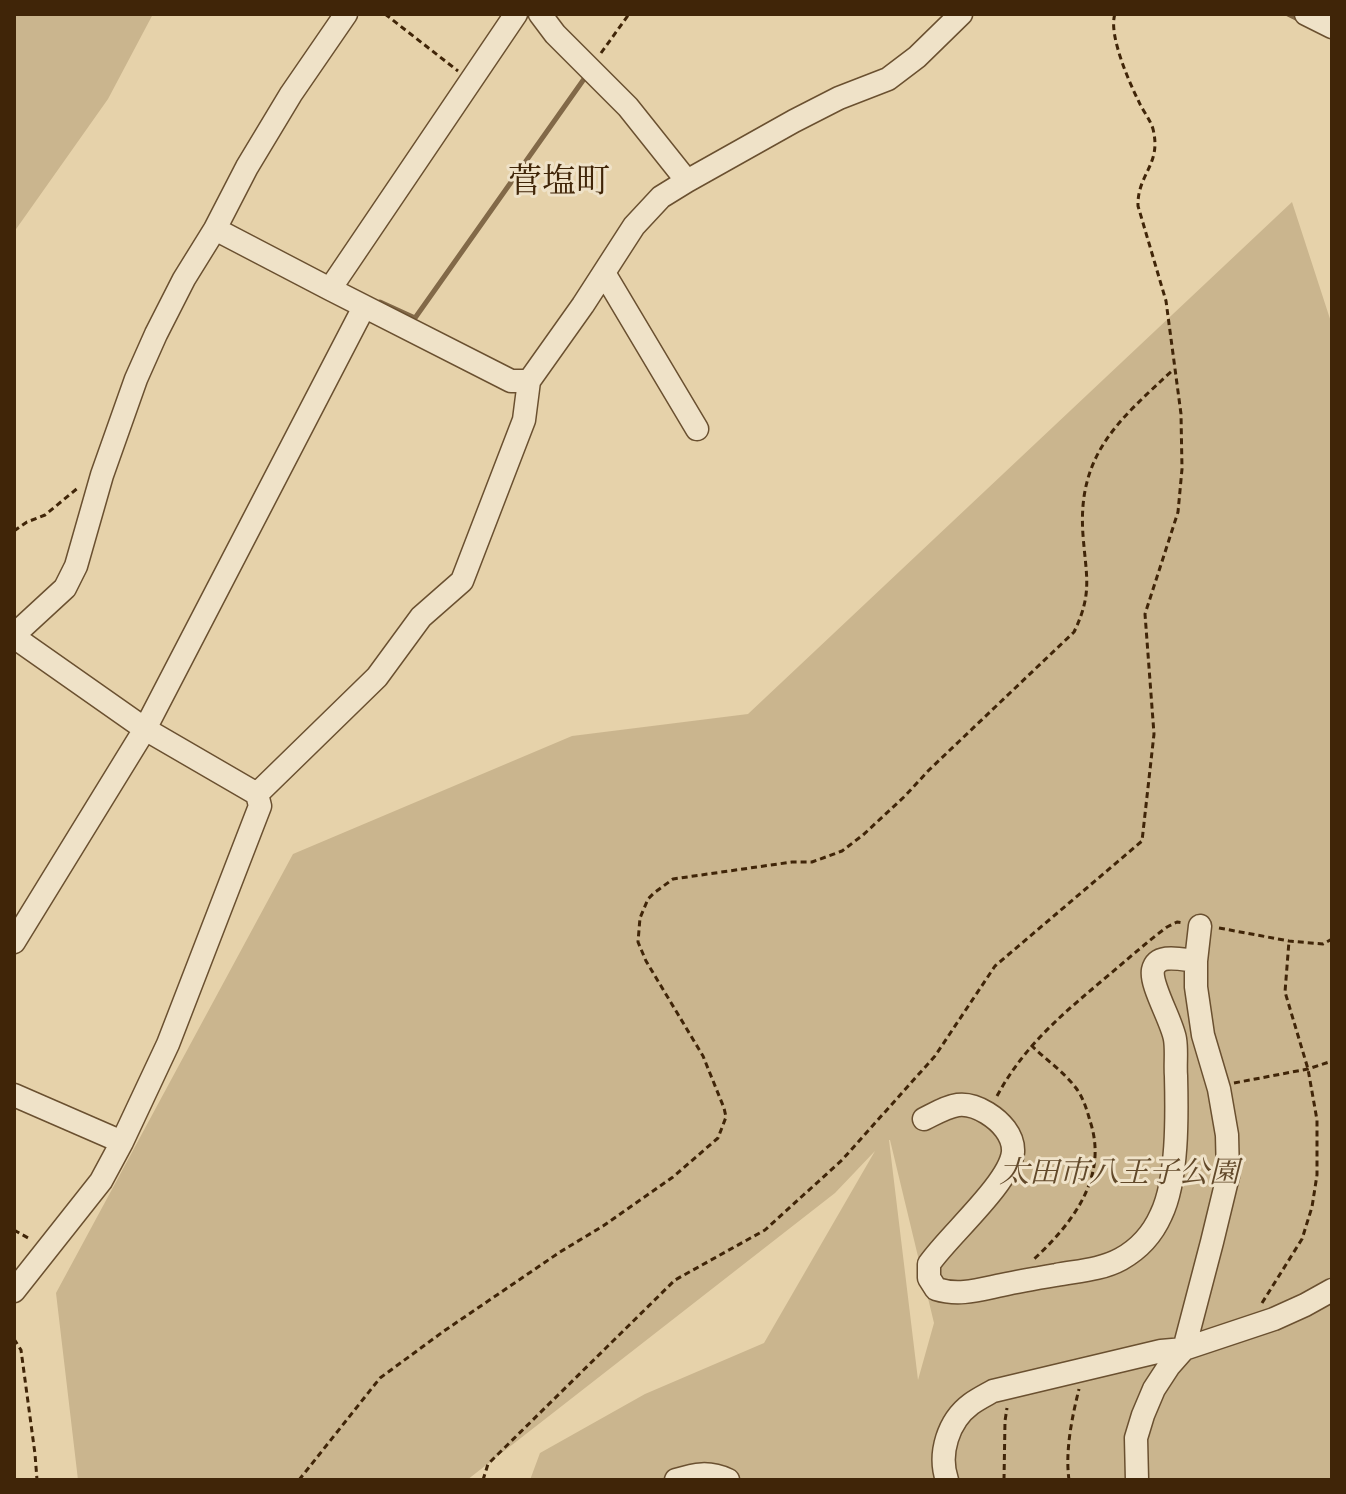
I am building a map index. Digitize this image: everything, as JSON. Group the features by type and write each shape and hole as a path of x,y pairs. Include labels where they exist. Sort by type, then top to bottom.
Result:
{"street":[{"path":"14,1291 101,1181 122,1142 168,1044 260,806 257,794 145,729 14,636 65,588 76,566 102,475 146,354 247,167 346,14"},
{"path":"330,289 516,14"},
{"path":"540,14 555,34 628,107 687,181"},
{"path":"257,794 377,677 421,617 462,581 524,420 529,381 634,226 661,197 687,181 805,115 888,79 917,57 961,14"},
{"path":"1306,14 1332,27"},
{"path":"215,229 511,381 529,381"},
{"path":"604,273 697,429"},
{"path":"14,942 145,729 364,307"},
{"path":"1137,1480 1136,1438 1154,1389 1184,1349 1228,1176 1227,1135 1219,1089 1203,1035 1196,987 1200,926"},
{"path":"924,1119 951,1105 979,1108 1008,1131 1013,1150 1008,1168 998,1183 929,1264 929,1278 936,1289 949,1293 972,1292 1103,1267 1121,1259 1154,1230 1169,1192 1176,1104 1175,1040 1152,972 1156,963 1164,958 1196,961"},
{"path":"14,1095 122,1142"},
{"path":"947,1480 944,1446 953,1424 969,1405 993,1391 1161,1351 1184,1349 1274,1319 1332,1290"},
{"path":"676,1480 697,1473 728,1480"}],"path":[{"path":"385,14 471,81"},
{"path":"589,68 629,14"},
{"path":"483,1480 488,1464 675,1280 765,1230 842,1160 935,1056 995,966 1142,841 1154,734 1145,614 1178,512 1182,469 1181,414 1166,301 1138,206 1142,183 1156,145 1152,124 1138,101 1114,36 1112,24 1115,14"},
{"path":"299,1480 366,1394 392,1367 650,1194 718,1138 726,1117 703,1056 646,961 638,942 637,932 643,908 654,893 673,879 792,862 812,862 842,851 905,796 1074,632 1084,608 1088,584 1082,510 1089,473 1107,437 1174,369"},
{"path":"14,531 45,515 91,476 102,475"},
{"path":"998,1093 1031,1045 1068,1009 1167,927 1177,922 1200,926"},
{"path":"1226,929 1289,941 1323,944 1332,939"},
{"path":"1247,1327 1302,1239 1312,1207 1317,1175 1317,1120 1308,1069 1285,992 1289,941"},
{"path":"1027,1280 1024,1267 1058,1235 1087,1194 1094,1173 1096,1152 1093,1130 1076,1088 1031,1045"},
{"path":"1240,1081 1308,1069 1332,1061"},
{"path":"14,1339 21,1350 37,1480"},
{"path":"1069,1480 1070,1437 1085,1369"},
{"path":"1004,1480 1005,1421 1012,1386"}],"green space":[{"path":"14,14 153,14 108,99 14,232"},
{"name":"太田市八王子公園","path":"1292,202 1332,325 1332,1480 530,1480 540,1453 645,1394 764,1343 875,1151 835,1193 467,1480 78,1480 56,1293 293,854 572,736 748,714","holes":["889,1140 890,1140 934,1323 918,1380"]}],"waterway":[{"path":"1288,14 1302,21"},
{"path":"377,307 380,302 415,318 584,79"}],"district":[{"name":"菅塩町","path":"559,186"}]}
